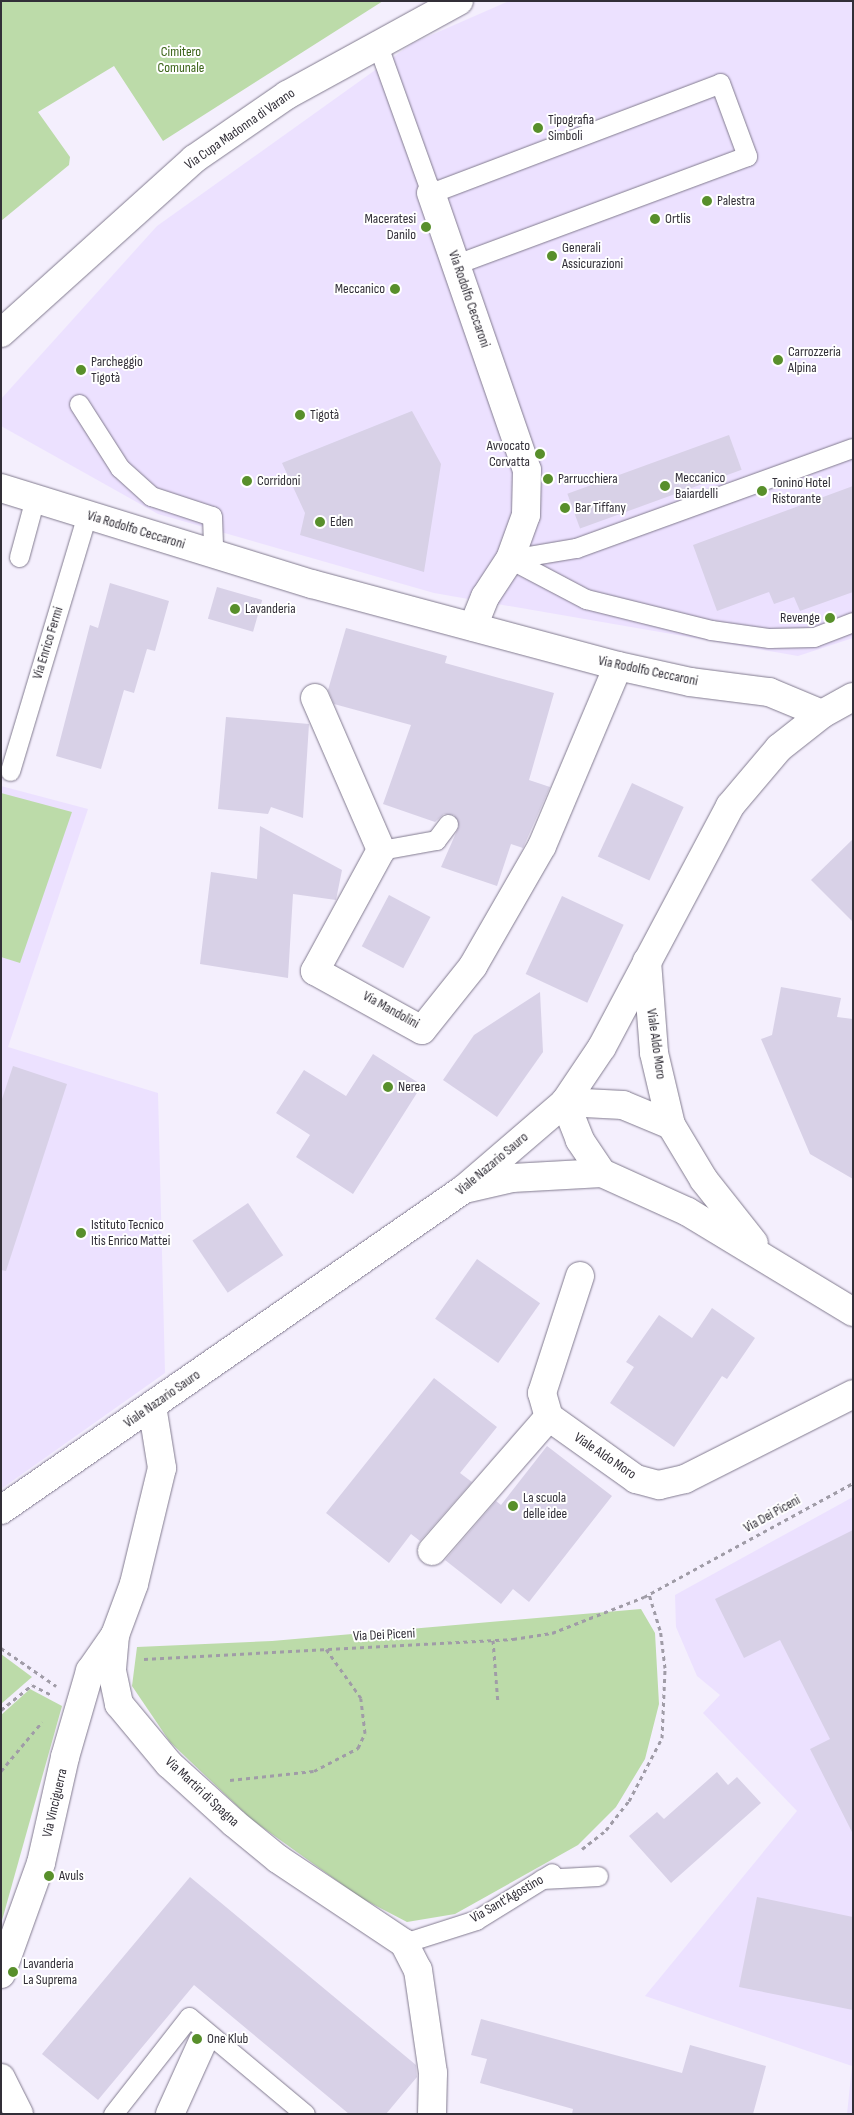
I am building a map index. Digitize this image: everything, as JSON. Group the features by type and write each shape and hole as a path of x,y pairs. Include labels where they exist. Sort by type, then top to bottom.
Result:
{"street":[{"name":"Via Cupa Madonna di Varano","path":"1,333 194,159 287,95 377,43 459,1"},
{"name":"Via Rodolfo Ceccaroni","path":"431,193 527,470 526,515 510,559 485,598 473,627"},
{"name":"Via Rodolfo Ceccaroni","path":"1,488 213,554 473,627 618,666 690,682 770,692 822,714"},
{"name":"Via Mandolini","path":"381,850 315,971 422,1030 473,966 542,846 618,666"},
{"name":"Viale Nazario Sauro","path":"1,1510 464,1189 565,1102 602,1047 730,806 779,748 822,714 853,697"},
{"path":"315,698 381,850"},
{"name":"Viale Aldo Moro","path":"647,962 654,1053 671,1125 704,1180 765,1256"},
{"path":"602,1173 580,1140 565,1102 623,1105 671,1125"},
{"name":"Viale Aldo Moro","path":"464,1189 512,1178 602,1173 688,1212 765,1256 853,1312"},
{"path":"432,1551 549,1417 542,1393 580,1276"},
{"name":"Viale Aldo Moro","path":"549,1417 636,1479 659,1485 685,1479 853,1394"},
{"name":"Via Martiri di Spagna","path":"152,1406 162,1468 134,1584 114,1648 119,1704 170,1764 278,1859 404,1943 418,1970 433,2073 432,2114"},
{"name":"Via Vinciguerra","path":"1,1974 41,1863 71,1695 90,1671 114,1648"},
{"path":"170,2114 202,2043"},
{"path":"1,2078 19,2114"}],"lane":[{"name":"Via Rodolfo Ceccaroni","path":"377,43 431,193"},
{"path":"431,193 720,84 747,156 457,264"},
{"path":"80,404 120,468 150,496 212,516 213,554"},
{"path":"510,559 576,548 853,448"},
{"path":"19,557 35,498"},
{"name":"Via Enrico Fermi","path":"10,771 87,515"},
{"path":"510,559 586,598 712,630 804,638 853,622"},
{"path":"381,850 436,840 448,824"},
{"path":"546,1876 598,1876"},
{"name":"Via Sant'Agostino","path":"404,1943 476,1920 546,1876"},
{"path":"113,2114 189,2018 305,2114"}],"path":[{"name":"Via Dei Piceni","path":"114,1648 141,1659 530,1637 568,1628 648,1594 853,1483"},
{"path":"546,1876 606,1830 647,1772 662,1738 665,1668 660,1630 648,1594"},
{"path":"493,1640 498,1703"},
{"path":"1,1648 71,1695"},
{"path":"226,1780 314,1770 358,1748 365,1733 361,1698 326,1649"},
{"path":"141,1659 143,1668"},
{"path":"1,1710 32,1685 40,1686 56,1698 71,1695"},
{"path":"1,1771 49,1714"}],"shaded area":[{"path":"509,1 853,1 853,638 798,656 434,593 158,514 1,426 1,399 157,226 413,43"},
{"name":"Istituto Tecnico Itis Enrico Mattei","path":"1,786 88,809 8,1047 158,1093 165,1373 1,1489"},
{"path":"853,1497 853,2114 847,2114 852,2066 645,1996 797,1811 703,1713 720,1695 697,1676 676,1627 675,1595"}],"green space":[{"name":"Cimitero Comunale","path":"1,1 383,1 163,141 114,66 38,112 70,157 69,165 1,221"},
{"path":"1,793 72,812 20,963 1,957"},
{"path":"641,1609 655,1633 659,1704 645,1759 616,1807 578,1845 455,1914 407,1922 361,1898 251,1819 170,1742 132,1686 137,1647 272,1641"},
{"path":"1,1654 32,1677 1,1704"},
{"path":"30,1689 62,1706 1,1924 1,1715"}],"building":[{"path":"412,411 441,464 424,572 300,535 305,513 282,463"},
{"path":"729,435 742,470 580,529 567,494"},
{"path":"853,486 853,592 800,611 794,597 774,604 769,592 717,611 693,545"},
{"path":"110,583 169,601 155,651 147,649 134,693 124,690 101,769 56,756 90,625 98,628"},
{"name":"Lavanderia","path":"217,587 262,600 253,632 208,619"},
{"path":"346,628 447,656 445,663 554,693 529,780 550,787 523,848 511,844 497,886 441,867 459,826 454,815 444,814 435,822 383,804 411,725 334,704 328,690"},
{"path":"226,717 309,724 303,818 271,807 268,814 218,809"},
{"path":"632,783 684,807 649,881 598,856"},
{"path":"260,826 342,870 336,900 293,894 288,978 200,964 211,872 257,879"},
{"path":"853,839 853,922 811,880"},
{"path":"389,895 430,917 403,968 362,946"},
{"path":"562,896 624,925 587,1003 526,974"},
{"path":"781,987 841,998 837,1017 853,1019 853,1179 810,1154 761,1039 772,1035"},
{"path":"540,992 543,1052 497,1117 443,1080 474,1035"},
{"path":"373,1054 422,1085 353,1194 296,1157 310,1135 276,1113 304,1070 346,1096"},
{"path":"13,1066 67,1084 6,1271 1,1270 1,1102"},
{"path":"248,1203 283,1255 228,1293 192,1240"},
{"path":"477,1259 540,1303 498,1363 435,1319"},
{"path":"712,1308 755,1338 727,1379 722,1376 674,1447 610,1403 634,1367 626,1362 659,1315 692,1338"},
{"path":"434,1378 497,1427 460,1473 472,1482 420,1541 411,1534 389,1563 326,1513"},
{"path":"547,1446 612,1496 529,1602 513,1589 501,1604 445,1560 496,1501 501,1505"},
{"path":"853,1530 853,1834 810,1749 830,1739 780,1640 744,1658 715,1599"},
{"path":"717,1772 728,1785 737,1777 761,1803 671,1883 629,1836 657,1812 664,1819"},
{"path":"190,1877 416,2065 417,2077 386,2114 349,2114 194,1985 98,2100 42,2054"},
{"path":"757,1897 853,1917 853,2010 739,1987"},
{"path":"481,2019 682,2073 690,2045 766,2066 753,2114 572,2114 573,2109 480,2083 487,2059 471,2055"}],"place":[{"name":"Tipografia Simboli","path":"538,128"},
{"name":"Palestra","path":"707,201"},
{"name":"Ortlis","path":"655,219"},
{"name":"Maceratesi Danilo","path":"426,227"},
{"name":"Generali Assicurazioni","path":"552,256"},
{"name":"Meccanico","path":"395,289"},
{"name":"Carrozzeria Alpina","path":"778,360"},
{"name":"Parcheggio Tigotà","path":"81,370"},
{"name":"Tigotà","path":"300,415"},
{"name":"Avvocato Corvatta","path":"540,454"},
{"name":"Parrucchiera","path":"548,479"},
{"name":"Corridoni","path":"247,481"},
{"name":"Meccanico Baiardelli","path":"665,486"},
{"name":"Tonino Hotel Ristorante","path":"762,491"},
{"name":"Bar Tiffany","path":"565,508"},
{"name":"Eden","path":"320,522"},
{"name":"Lavanderia","path":"235,609"},
{"name":"Revenge","path":"830,618"},
{"name":"Nerea","path":"388,1087"},
{"name":"Istituto Tecnico Itis Enrico Mattei","path":"81,1233"},
{"name":"La scuola delle idee","path":"513,1506"},
{"name":"Avuls","path":"49,1876"},
{"name":"Lavanderia La Suprema","path":"13,1972"},
{"name":"One Klub","path":"197,2039"}]}
